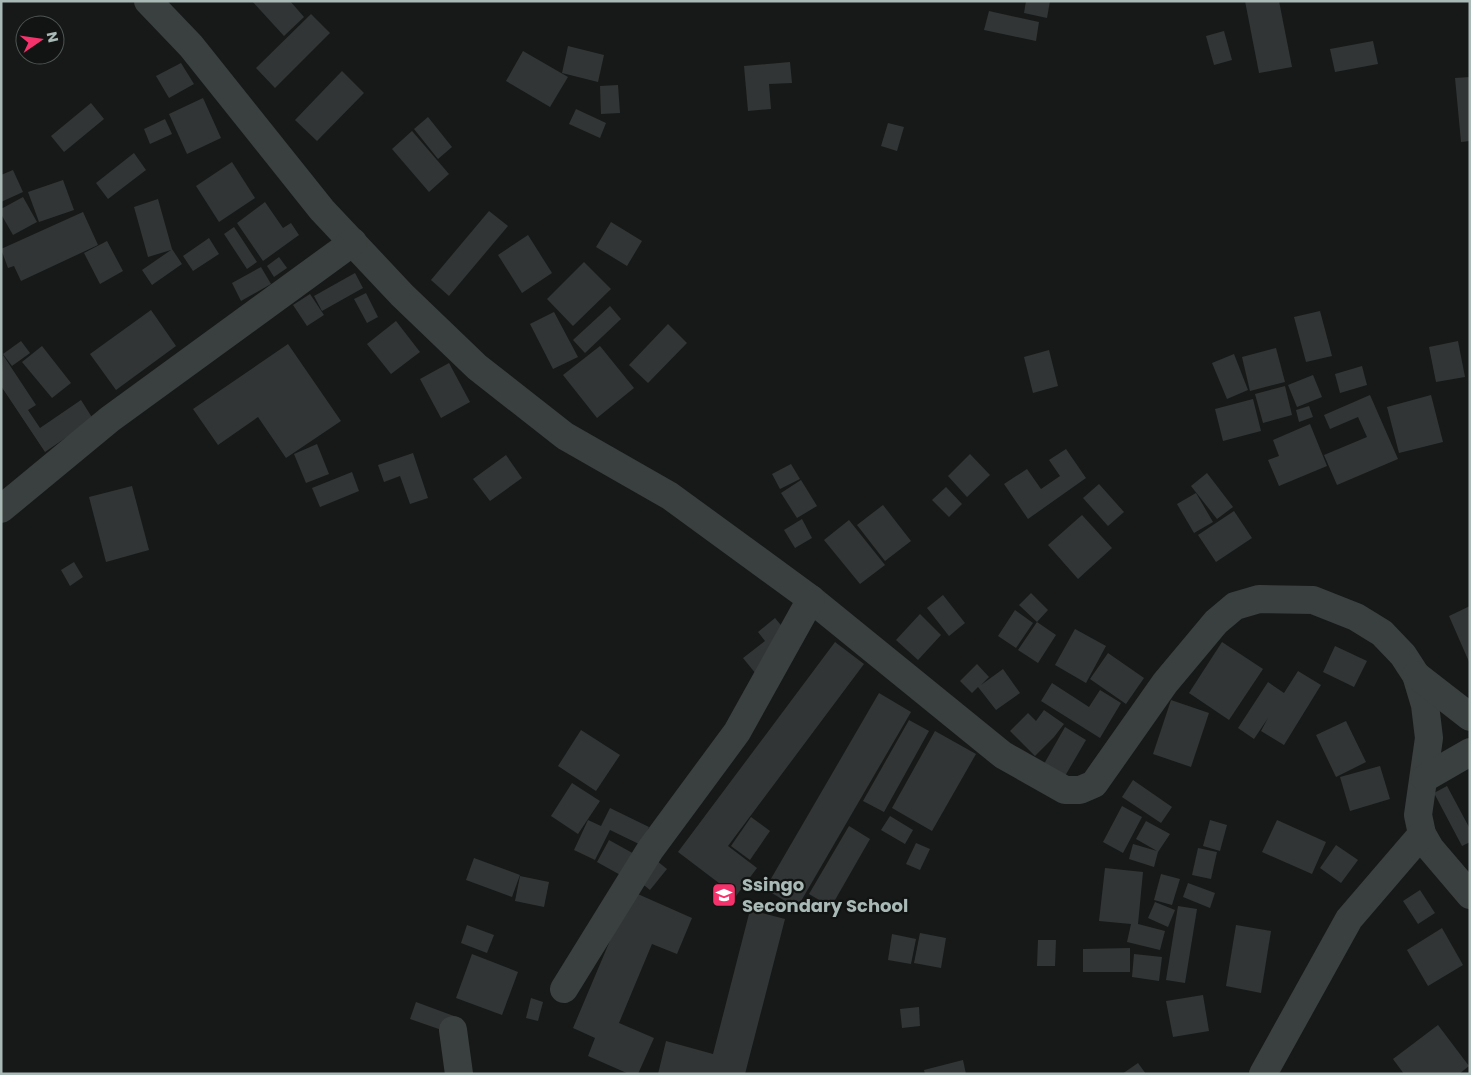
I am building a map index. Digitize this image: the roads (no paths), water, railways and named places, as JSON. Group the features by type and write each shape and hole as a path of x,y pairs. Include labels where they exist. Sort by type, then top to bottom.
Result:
{"street":[{"path":"148,1 191,46 322,210 402,295 477,367 564,436 670,496 811,599 1004,755 1065,790 1080,790 1094,784 1165,683 1216,622 1234,606 1259,599 1313,600 1356,617 1382,633 1403,655 1416,675 1425,705 1429,738 1418,815 1422,834 1430,848 1470,895"},
{"path":"1,509 110,419 352,242"},
{"path":"564,989 650,850 737,732 811,599"},
{"path":"1416,675 1470,718"},
{"path":"1424,778 1470,752"},
{"path":"1263,1074 1350,919 1422,834"},
{"path":"453,1030 458,1074"}],"place":[{"name":"Ssingo Secondary School","path":"724,895"}]}
